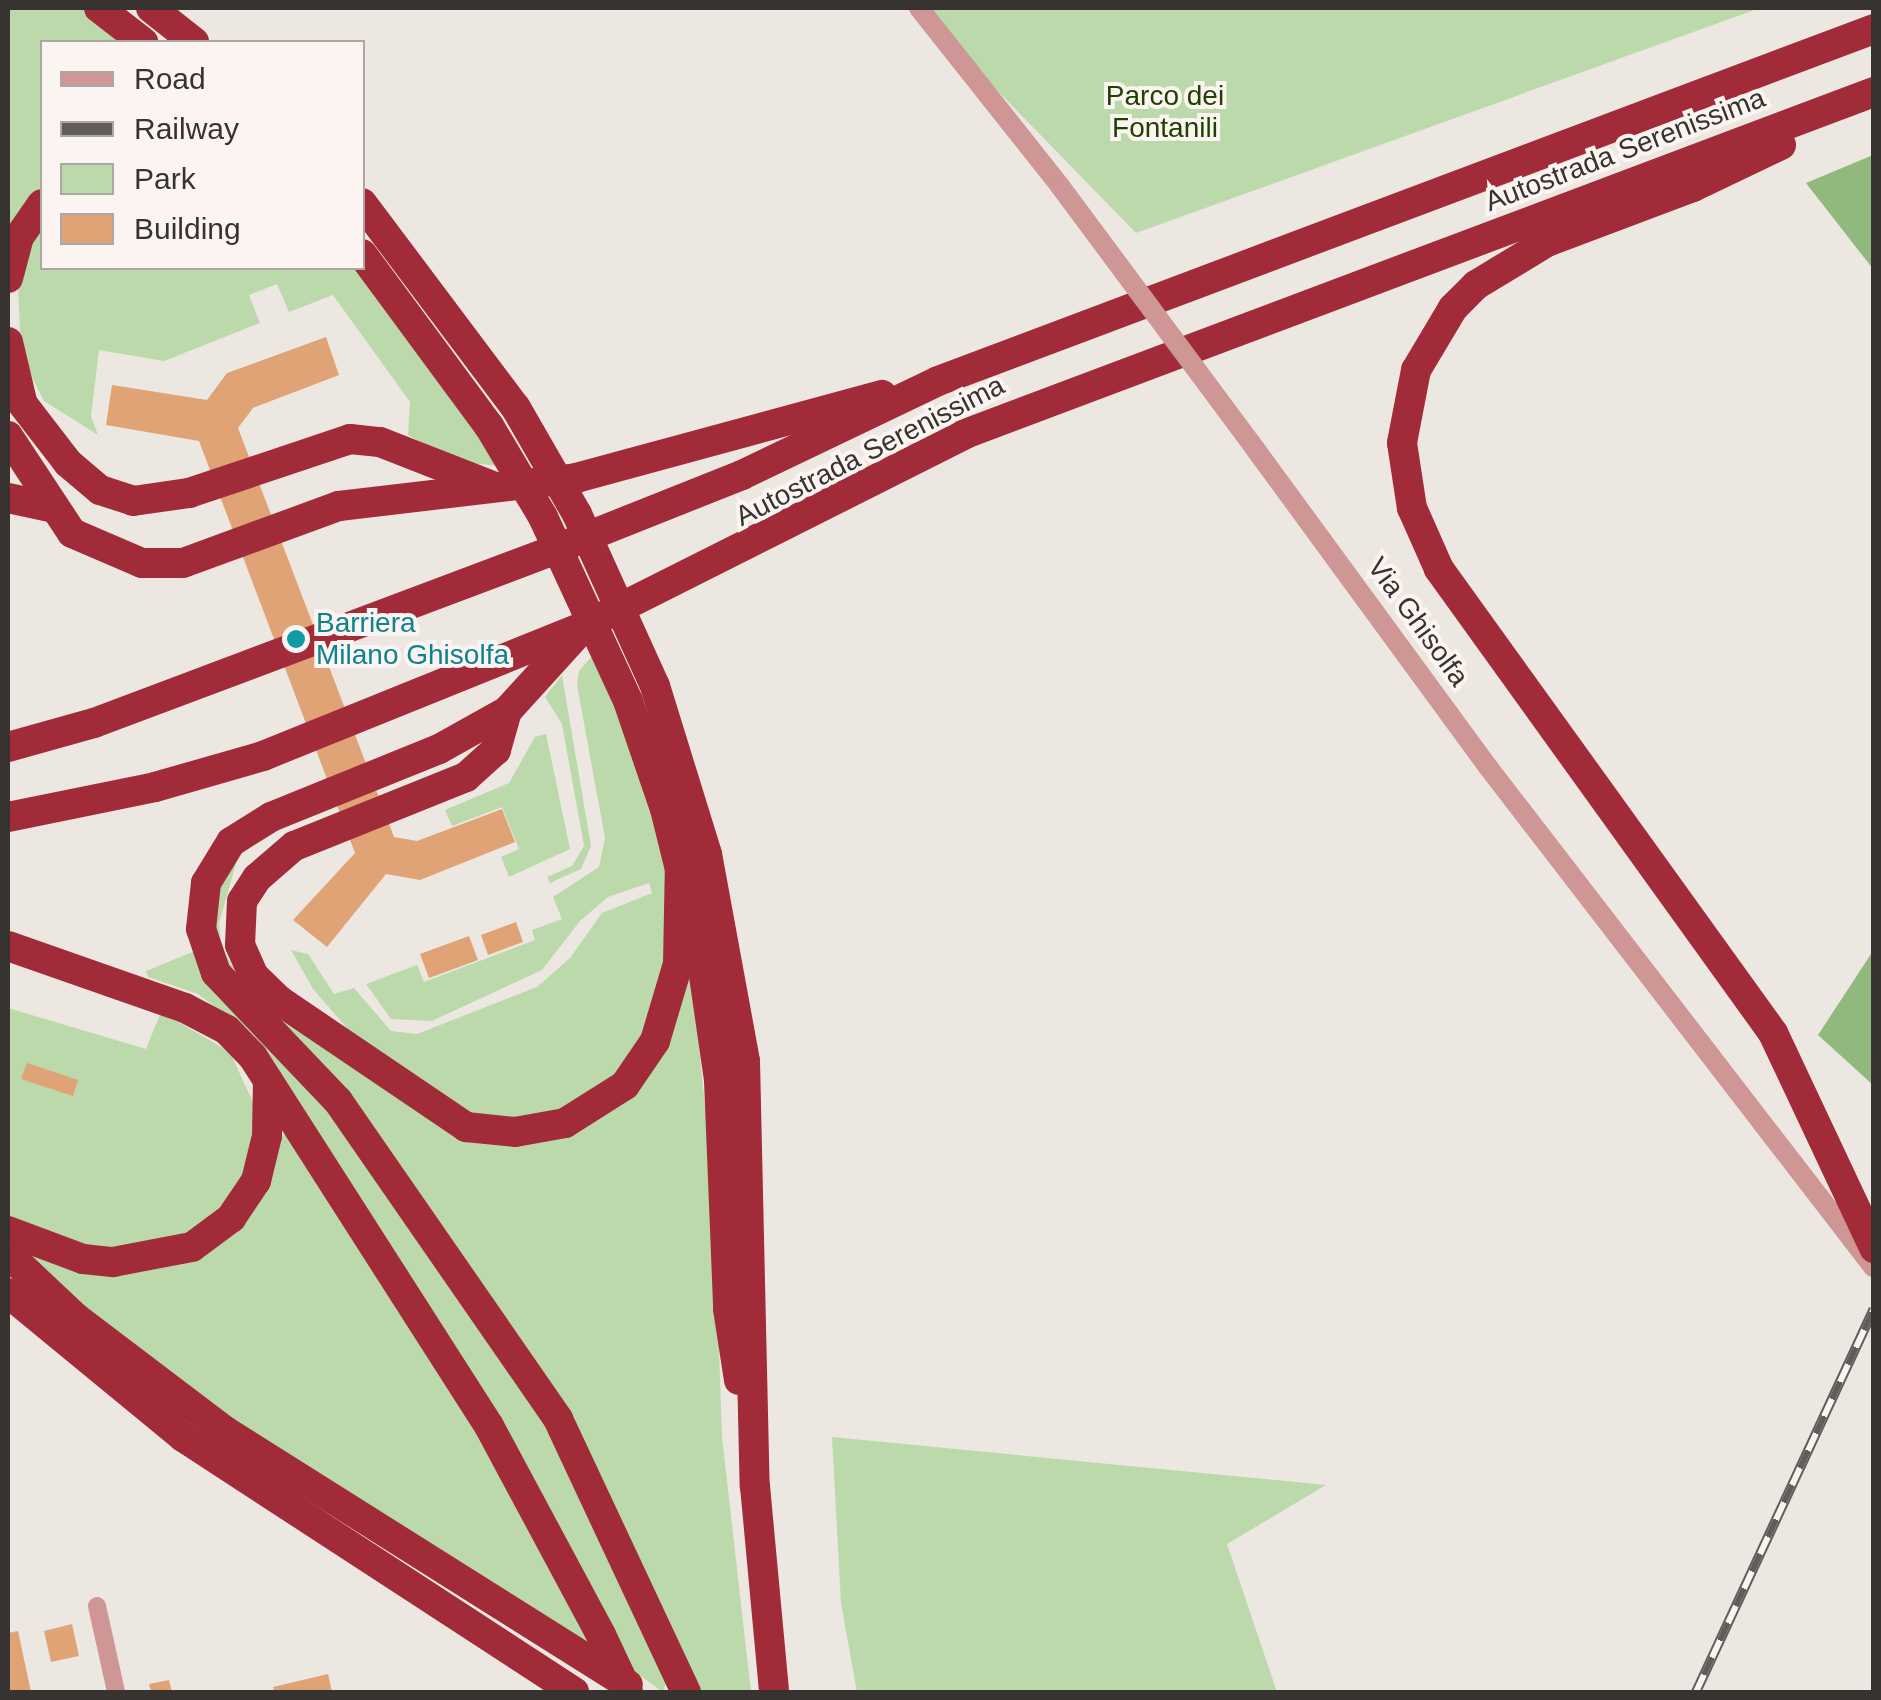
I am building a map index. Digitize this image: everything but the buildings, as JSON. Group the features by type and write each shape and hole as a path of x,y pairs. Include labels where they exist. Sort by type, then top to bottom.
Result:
{"highway":[{"path":"98,8 140,40"},
{"path":"151,8 191,40"},
{"name":"Autostrada Serenissima","path":"8,747 131,710 672,504 938,382 1874,29"},
{"name":"Autostrada Serenissima","path":"8,818 155,787 263,756 584,626 706,570 965,434 1874,92"},
{"path":"1874,100 1693,187 1546,242 1476,284 1453,308 1416,370 1402,443 1412,508 1439,569 1773,1033 1874,1248"},
{"path":"8,278 19,237 40,207"},
{"path":"365,207 516,408 585,530 641,694 711,870 745,1061 755,1486"},
{"path":"365,258 489,426 641,694 680,863 719,1080 728,1309 755,1486 774,1692"},
{"path":"8,342 15,393 88,482 133,501 189,494 350,440 380,442 507,491"},
{"path":"8,436 50,507 87,543 142,563 183,563 339,506 394,496 507,491 624,467 755,425 938,382"},
{"path":"8,498 50,507"},
{"path":"584,626 507,711 439,749 246,830 211,869 201,929 216,973 338,1101 558,1419 686,1692"},
{"path":"507,711 496,750 466,777 294,846 257,878 242,901 240,945 254,976 280,1001 466,1127 515,1132 565,1123 625,1085 655,1041 678,964 680,863"},
{"path":"8,946 185,1008 227,1030 268,1081 489,1426 628,1692"},
{"path":"8,1231 83,1259 113,1262 192,1247 231,1218 256,1181 267,1136 268,1081"},
{"path":"8,1254 76,1318 225,1432 639,1692"},
{"path":"8,1293 183,1437 574,1692"}],"street":[{"name":"Via Ghisolfa","path":"919,8 1060,186 1488,767 1874,1268"},
{"path":"97,1606 116,1692"}],"green space":[{"path":"8,8 85,8 129,40 40,40 40,193 8,244"},
{"name":"Parco dei Fontanili","path":"917,8 1760,8 1136,233"},
{"path":"1873,155 1873,269 1806,183"},
{"path":"40,224 40,270 361,270 500,466 460,462 408,435 410,402 333,295 289,312 277,284 249,295 260,323 164,361 99,350 91,416 98,435 44,401 21,356 18,283"},
{"path":"594,654 663,837 671,924 658,1002 629,1063 580,1106 521,1122 464,1114 360,1043 313,989 291,950 308,954 334,994 354,988 391,1031 417,1034 537,987 570,958 602,913 652,893 649,883 608,897 580,921 542,970 432,1021 391,1019 366,984 417,965 424,982 535,940 532,930 562,919 553,897 599,867 605,838 577,685 579,671"},
{"path":"562,675 591,846 581,869 550,883 547,877 572,866 584,846 562,724 545,697"},
{"path":"546,734 570,849 509,877 501,857 519,849 502,807 452,826 445,810 509,783 535,737"},
{"path":"237,860 219,923 221,945 238,977 418,1111 579,1130 683,979 692,976 714,1196 722,1437 751,1692 697,1692 618,1513 231,978 211,935 213,896"},
{"path":"195,951 320,1095 529,1395 578,1482 666,1682 663,1692 628,1667 253,1036 198,994 148,977 146,971"},
{"path":"1873,951 1873,1085 1818,1035"},
{"path":"8,1008 146,1049 161,1012 230,1052 255,1107 246,1180 201,1231 100,1252 8,1219"},
{"path":"289,1128 497,1461 590,1644 315,1478 94,1324 24,1249 124,1275 182,1264"},
{"path":"832,1437 1326,1485 1227,1544 1277,1692 857,1692 841,1603"}],"railway":[{"path":"1696,1692 1874,1309"}],"place":[{"name":"Barriera Milano Ghisolfa","path":"296,639"}]}
